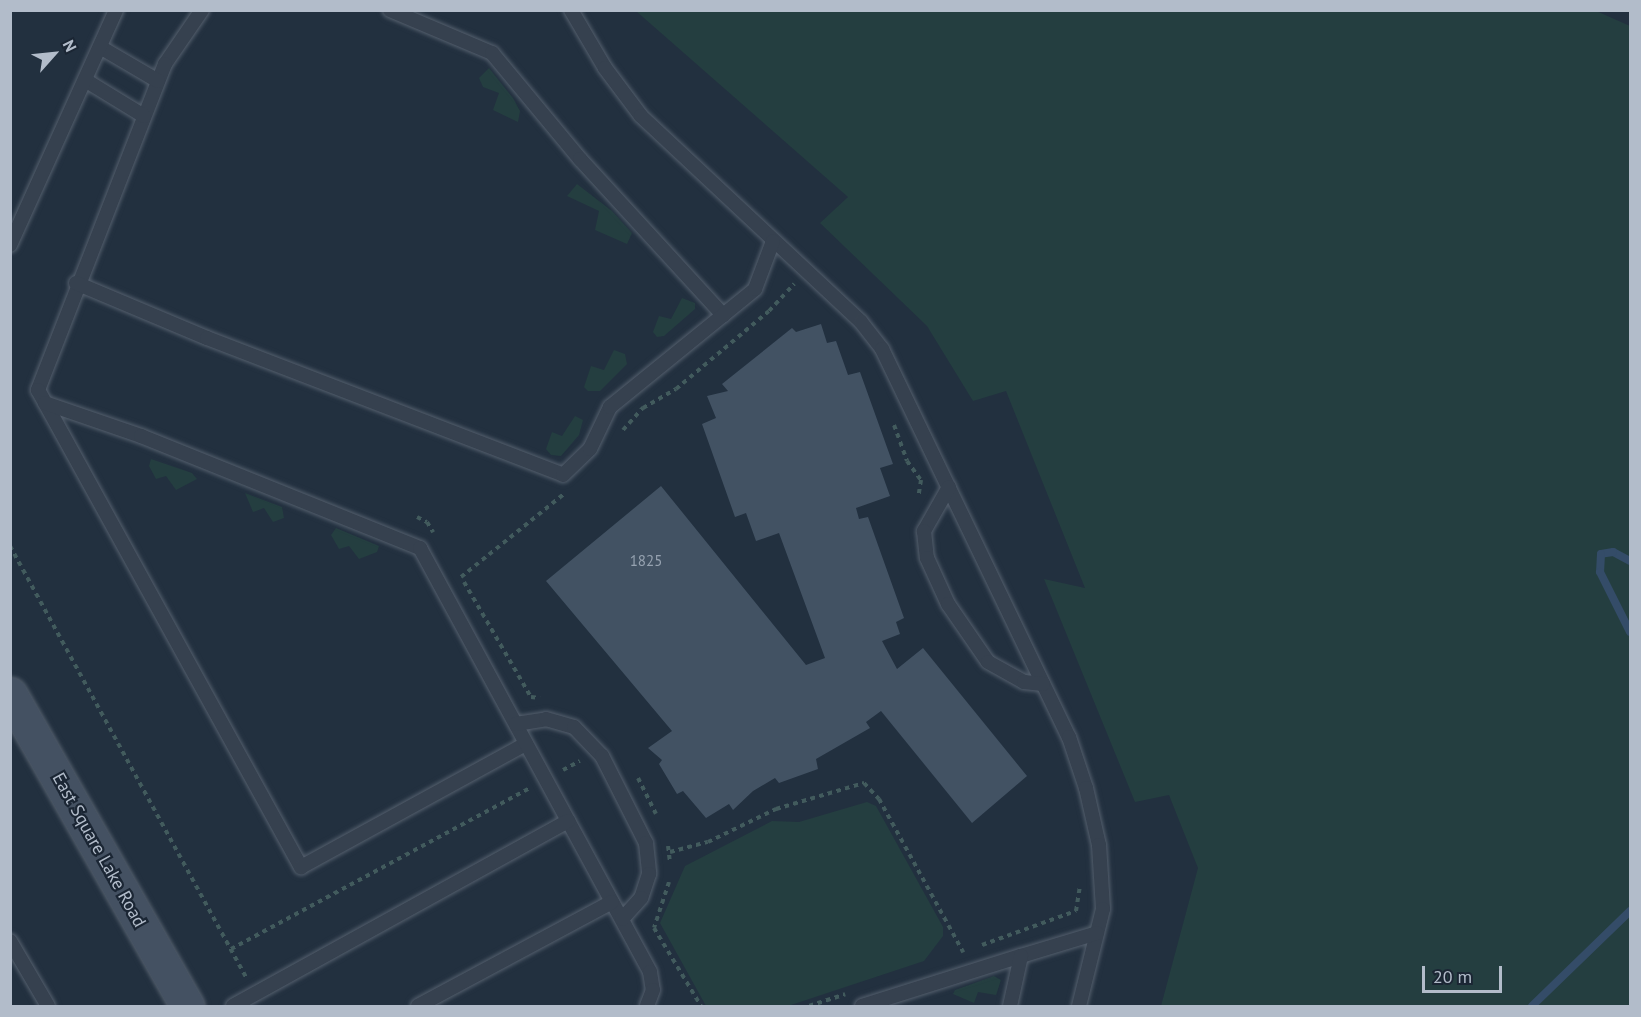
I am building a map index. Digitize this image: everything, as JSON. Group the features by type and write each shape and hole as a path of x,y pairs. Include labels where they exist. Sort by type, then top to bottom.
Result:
{"main road":[{"name":"East Square Lake Road","path":"10,694 187,1006"}],"lane":[{"path":"10,244 116,10"},
{"path":"202,10 165,64 76,283 38,390 301,867 526,744"},
{"path":"390,10 492,53 580,159 723,315"},
{"path":"571,10 605,68 641,116 861,322 882,348 1069,737 1086,788 1099,845 1103,909 1079,1006"},
{"path":"100,47 158,81"},
{"path":"85,80 144,116"},
{"path":"76,283 207,338 563,475 590,449 610,407 755,289 772,241"},
{"path":"45,404 152,440 420,548 650,972 653,990 647,1006"},
{"path":"949,487 924,531 927,558 948,604 988,662 1024,682 1043,684"},
{"path":"516,724 546,719 574,728 598,752 646,843 649,874 641,898 622,920"},
{"path":"233,1006 568,821"},
{"path":"418,1006 612,902"},
{"path":"862,1006 1097,933"},
{"path":"10,940 48,1006"},
{"path":"1010,1006 1021,956"}],"path":[{"path":"619,434 643,408 676,389 770,311 795,283 803,290"},
{"path":"893,422 907,461 921,480 918,505"},
{"path":"461,577 570,489"},
{"path":"10,546 256,995"},
{"path":"231,949 598,752"},
{"path":"670,852 708,842 776,809 864,783 879,799 963,952"},
{"path":"1076,911 1082,878"}],"green space":[{"path":"1594,10 1630,26 1630,1006 1161,1006 1198,868 1169,795 1135,802 1044,579 1085,588 1006,391 973,401 927,326 820,223 848,197 636,11"},
{"path":"489,68 513,98 520,111 518,122 493,110 499,93 483,87 479,78"},
{"path":"577,184 612,211 632,233 627,244 595,230 599,211 567,196"},
{"path":"682,298 695,303 695,309 664,336 657,337 653,332 659,316 671,319"},
{"path":"614,350 625,354 627,364 600,391 588,391 584,387 591,366 604,370"},
{"path":"575,416 583,420 579,435 561,456 551,455 546,449 552,432 562,436"},
{"path":"151,459 192,473 197,479 176,490 166,476 156,479 149,466"},
{"path":"245,493 282,507 284,518 273,522 264,508 253,512"},
{"path":"336,528 379,546 377,552 359,559 349,546 339,549 331,535"},
{"path":"867,802 876,806 943,927 943,936 924,961 788,1006 706,1006 660,923 685,866 772,821 799,822"},
{"path":"994,976 1001,980 996,995 978,992 974,1003 953,994 955,990"}],"building":[{"path":"821,324 827,343 836,341 848,375 860,372 893,464 880,468 890,496 856,508 859,519 868,517 904,618 896,622 900,634 882,641 897,669 923,648 1027,776 972,823 881,711 866,722 870,728 816,759 818,769 779,783 775,778 753,791 733,810 729,804 706,818 683,791 677,794 659,764 662,760 648,748 672,731 546,581 661,486 806,665 825,658 779,533 756,541 746,513 735,517 702,424 716,418 707,396 728,391 722,384 792,328 796,332"}],"waterway":[{"path":"1630,561 1613,552 1601,554 1600,572 1630,632"},
{"path":"1532,1006 1630,911"}]}
